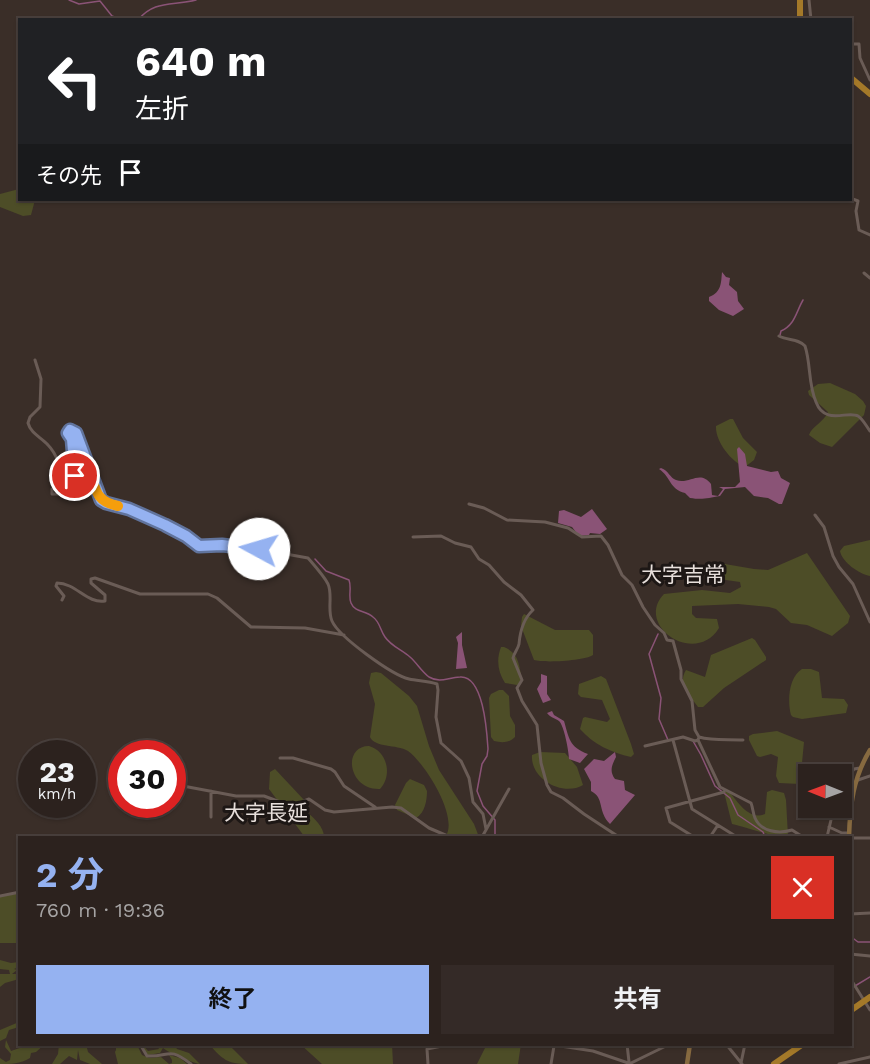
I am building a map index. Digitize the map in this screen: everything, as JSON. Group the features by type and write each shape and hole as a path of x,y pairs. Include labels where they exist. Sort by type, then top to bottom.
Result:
{"main road":[{"path":"800,0 800,18"},
{"path":"852,79 870,94"},
{"path":"852,1010 867,999"},
{"path":"774,1064 800,1046"}],"street":[{"path":"809,0 811,18"},
{"path":"852,44 859,44 860,58 870,80"},
{"path":"852,199 858,201 856,215 859,230 870,235"},
{"path":"864,273 870,278"},
{"path":"779,336 787,340 797,340 805,346 816,405 821,410 836,416 855,414 870,431"},
{"path":"35,360 41,379 40,407 28,423 30,430 50,446 63,475 63,482 52,489 52,494 64,494 73,486 75,476 72,439 68,433 72,430 76,433 99,497 104,502 129,509 165,525 199,546 222,545 254,548 308,558 328,584 332,621 352,644 399,675 410,680 437,684 436,711 441,743 461,761 469,778 473,802 483,814 486,829"},
{"path":"469,504 484,508 507,520 545,522 568,528 582,537 601,536 608,544 621,575 632,585 651,619 664,633 667,640 674,641 681,679 692,701 695,730 720,787 751,803 754,817 765,829 784,835 792,830 801,836"},
{"path":"815,515 825,527 833,556 853,584 870,622"},
{"path":"412,537 441,536 471,547 479,559 489,565 533,610 522,626 522,633 518,638 519,646 513,658 522,678 517,688 519,695 537,724 541,763 547,785 551,792 618,836"},
{"path":"62,600 64,596 56,586 57,583 67,584 97,601 105,601 105,594 91,583 91,579 95,578 140,594 208,594 217,598 250,627 305,628 344,635"},
{"path":"866,612 870,609"},
{"path":"645,746 683,737 695,741 723,738 743,740"},
{"path":"673,740 692,809 735,836"},
{"path":"829,827 849,836 855,781 870,750"},
{"path":"280,758 293,758 331,769 336,772 344,786 377,808"},
{"path":"852,772 860,768"},
{"path":"855,781 870,776"},
{"path":"186,787 236,796 264,796 296,811 304,801 309,799 325,810 334,812 401,808 429,828 448,836"},
{"path":"482,836 509,789"},
{"path":"211,791 212,817"},
{"path":"692,836 670,822 666,808 726,791"},
{"path":"827,836 831,818"},
{"path":"711,836 718,825"},
{"path":"620,831 620,836"},
{"path":"852,836 870,838"},
{"path":"0,896 18,892"},
{"path":"852,914 870,914"},
{"path":"852,954 870,957"},
{"path":"852,980 867,999 870,1010"},
{"path":"141,1046 147,1056 169,1052 179,1055 191,1064"},
{"path":"428,1064 427,1049 442,1046"},
{"path":"551,1064 554,1046"},
{"path":"560,1046 593,1051 630,1064 666,1046"},
{"path":"627,1046 630,1064"},
{"path":"687,1064 690,1046"},
{"path":"728,1046 742,1063"},
{"path":"742,1063 745,1046"},
{"path":"839,1064 870,1057"}],"shaded area":[{"path":"18,189 18,201 35,201 31,215 23,216 0,207 0,194"},
{"path":"722,272 730,278 729,285 737,292 738,301 744,309 733,316 719,310 709,301 709,297 720,286"},
{"path":"830,383 855,394 866,406 864,415 832,447 820,443 809,435 828,412 809,395 808,391 818,384"},
{"path":"733,419 743,438 757,452 754,460 745,467 729,456 716,432 716,426"},
{"path":"739,447 745,454 747,466 771,472 778,471 781,478 790,483 782,504 768,498 754,496 745,487 725,489 720,496 690,498 676,489 659,469 664,469 674,479 681,481 703,478 711,484 712,495 718,496 723,489 719,487 735,487 740,482 737,449"},
{"path":"592,509 607,529 600,534 590,533 579,536 572,527 558,523 559,511 564,510 581,517"},
{"path":"870,540 870,576 852,567 840,551 844,546"},
{"path":"807,553 850,616 848,623 832,636 807,625 791,623 776,609 738,604 692,606 692,614 696,618 717,619 719,628 709,639 696,644 683,643 662,629 657,618 657,606 664,594 702,590 730,593 741,587 740,582 712,578 713,571 719,563 768,570"},
{"path":"524,614 555,630 589,630 593,635 593,655 564,661 534,660 521,626"},
{"path":"462,632 467,668 456,669 458,643 456,637"},
{"path":"752,638 766,660 724,688 703,707 698,707 684,685 686,670 705,677 711,655"},
{"path":"501,647 513,653 518,660 522,680 517,685 505,683 501,675 498,661"},
{"path":"802,669 819,672 822,698 844,699 848,705 846,713 802,719 791,715 790,689 794,677"},
{"path":"371,673 381,673 409,696 417,706 439,770 474,824 479,836 445,836 448,818 444,805 439,792 423,767 408,751 376,743 370,737 375,704 369,683"},
{"path":"541,674 547,676 547,694 551,700 543,703 537,689 541,682"},
{"path":"601,676 606,679 631,744 634,754 631,757 603,747 580,729 585,717 607,722 610,719 602,700 581,697 578,694 579,684"},
{"path":"503,690 509,696 510,716 515,725 515,737 505,742 494,741 491,737 489,698 491,694"},
{"path":"552,711 564,721 573,745 588,754 580,763 569,759 561,723 547,713"},
{"path":"777,731 804,742 802,764 798,764 798,784 779,783 776,776 778,757 771,754 757,756 749,740 749,736"},
{"path":"369,746 380,753 386,764 386,777 380,789 361,783 352,768 355,753 360,748"},
{"path":"540,752 565,753 577,767 583,785 566,789 549,784 536,772 533,764 532,755"},
{"path":"615,752 613,776 615,779 624,781 625,790 635,795 610,824 598,797 591,791 591,782 584,769 594,759 604,761"},
{"path":"275,769 305,801 308,806 307,812 320,826 324,836 304,836 269,789 270,772"},
{"path":"410,779 424,785 427,791 423,810 416,818 397,810 395,805"},
{"path":"728,790 744,809 754,815 765,814 767,792 772,790 784,793 788,836 769,834 732,824 724,792"},
{"path":"18,893 18,943 0,943 0,897"},
{"path":"0,960 18,962 18,967 14,969 17,970 12,974 18,972 18,979 0,987 0,974 10,974 9,970 0,969"},
{"path":"18,1022 18,1027 9,1030 6,1038 0,1041 0,1030"},
{"path":"6,1040 11,1051 25,1046 43,1046 31,1053 30,1058 26,1060 0,1064 0,1058 6,1062 10,1060 11,1054 5,1047"},
{"path":"59,1046 86,1046 88,1052 102,1064 90,1064 80,1060 78,1050 77,1060 69,1056 60,1064 52,1064 58,1054"},
{"path":"116,1046 135,1046 142,1055 149,1058 161,1057 169,1064 118,1064"},
{"path":"144,1046 148,1051 159,1049 157,1046 175,1046 177,1049 189,1053 200,1064 181,1058 163,1048 160,1053 148,1055 142,1048"},
{"path":"211,1046 230,1046 248,1064 226,1060"},
{"path":"302,1046 392,1046 393,1064 322,1064"},
{"path":"486,1046 521,1046 518,1064 477,1064"},
{"path":"169,1055 180,1058 187,1064 169,1064 172,1060"}],"waterway":[{"path":"69,0 79,4 100,1 112,16 117,18"},
{"path":"140,18 157,6 196,0"},
{"path":"780,335 781,331 792,322 803,300"},
{"path":"315,559 326,571 349,580 350,600 353,606 375,619 387,640 410,657 429,677 441,680 460,677 468,679 474,685 483,707 488,749 482,764 477,791 483,806 495,820 495,836"},
{"path":"658,634 649,654 661,698 659,719 668,740"},
{"path":"693,741 715,786 730,798 738,815 763,832 765,836"},
{"path":"852,938 858,942 870,942"},
{"path":"852,988 870,977"}],"slow traffic":[{"path":"86,462 99,497 104,502 118,506"}],"district":[{"name":"大字吉常","path":"683,574"},
{"name":"大字長延","path":"266,812"}],"route":[{"path":"75,476 72,439 68,433 70,430 76,433 97,493 104,502 129,509 165,525 199,546 222,545 259,549"}]}
